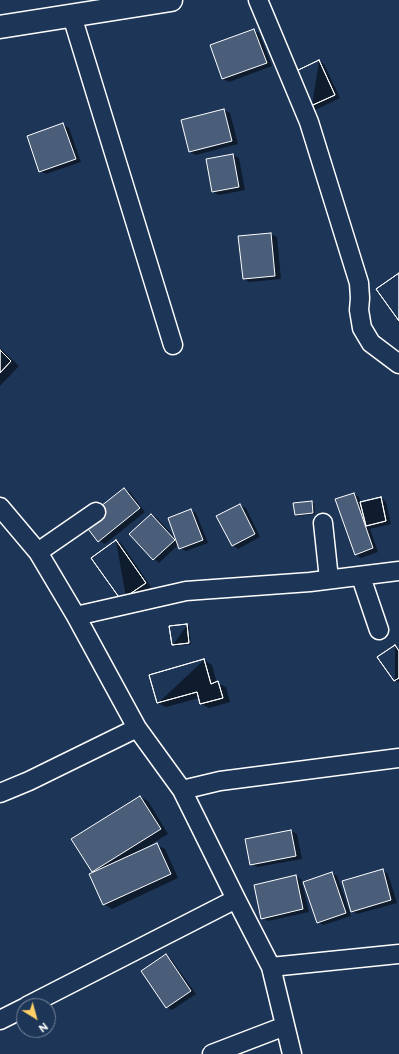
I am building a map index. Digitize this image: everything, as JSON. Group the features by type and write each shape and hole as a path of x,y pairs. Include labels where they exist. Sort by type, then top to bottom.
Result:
{"street":[{"path":"0,27 171,0"},
{"path":"258,0 309,122 359,283 359,310 362,328 371,343 399,364"},
{"path":"72,16 173,345"},
{"path":"0,507 38,552 76,616 138,728 182,790 271,967 292,1054"},
{"path":"38,552 96,512"},
{"path":"323,523 329,580"},
{"path":"76,616 186,591 310,582 399,571"},
{"path":"361,576 379,630"},
{"path":"0,793 29,781 138,728"},
{"path":"182,790 220,781 399,758"},
{"path":"43,998 236,899"},
{"path":"271,967 399,954"},
{"path":"0,1020 16,1012"},
{"path":"212,1054 285,1026"}],"building":[{"path":"254,29 267,63 222,79 210,45"},
{"path":"319,60 335,95 304,109 288,75"},
{"path":"319,60 335,95 304,109 288,75"},
{"path":"224,109 232,141 189,152 181,120"},
{"path":"63,123 76,159 39,172 27,136"},
{"path":"233,154 239,187 212,192 206,159"},
{"path":"271,233 275,276 243,279 238,236"},
{"path":"399,273 399,321 376,289"},
{"path":"399,273 399,321 376,289"},
{"path":"0,350 11,361 0,373"},
{"path":"0,350 11,361 0,373"},
{"path":"124,488 140,508 98,542 82,521"},
{"path":"354,493 373,548 355,555 335,499"},
{"path":"381,497 386,521 366,526 360,502"},
{"path":"381,497 386,521 366,526 360,502"},
{"path":"312,501 313,513 295,515 293,503"},
{"path":"240,504 255,534 232,546 216,516"},
{"path":"191,509 203,540 179,549 168,518"},
{"path":"151,514 175,540 153,560 129,534"},
{"path":"116,540 146,583 121,600 91,558"},
{"path":"116,540 146,583 121,600 91,558"},
{"path":"187,624 189,643 172,645 169,626"},
{"path":"187,624 189,643 172,645 169,626"},
{"path":"395,645 399,651 399,678 394,681 377,657"},
{"path":"395,645 399,651 399,678 394,681 377,657"},
{"path":"204,659 211,684 218,681 223,698 200,704 197,692 157,703 149,675"},
{"path":"204,659 211,684 218,681 223,698 200,704 197,692 157,703 149,675"},
{"path":"140,796 161,829 92,872 71,839"},
{"path":"291,830 296,856 250,865 245,839"},
{"path":"157,843 171,874 103,905 89,874"},
{"path":"383,869 391,900 351,912 342,881"},
{"path":"332,872 346,913 317,923 303,882"},
{"path":"296,875 303,909 261,919 254,885"},
{"path":"166,954 191,991 166,1008 141,971"}]}
